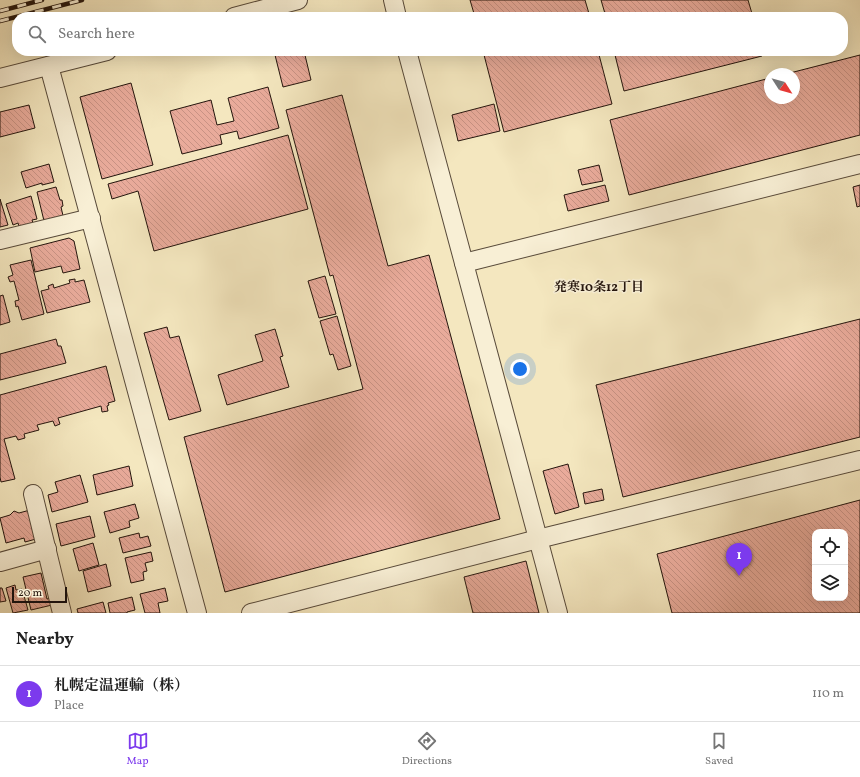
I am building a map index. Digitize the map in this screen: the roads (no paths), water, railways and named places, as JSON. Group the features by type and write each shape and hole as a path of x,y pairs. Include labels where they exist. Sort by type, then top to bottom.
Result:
{"street":[{"path":"253,12 298,0"},
{"path":"393,0 396,12"},
{"path":"0,78 88,56"},
{"path":"407,56 558,613"},
{"path":"50,66 197,613"},
{"path":"464,263 860,164"},
{"path":"0,240 91,218"},
{"path":"250,613 538,539 860,460"},
{"path":"33,494 62,613"},
{"path":"0,562 47,549"}],"railway":[{"path":"0,11 42,0"},
{"path":"35,12 82,0"},
{"path":"0,21 12,18"}],"place":[{"name":"札幌定温運輸（株）","path":"739,576"}],"district":[{"name":"発寒10条12丁目","path":"599,288"}]}
